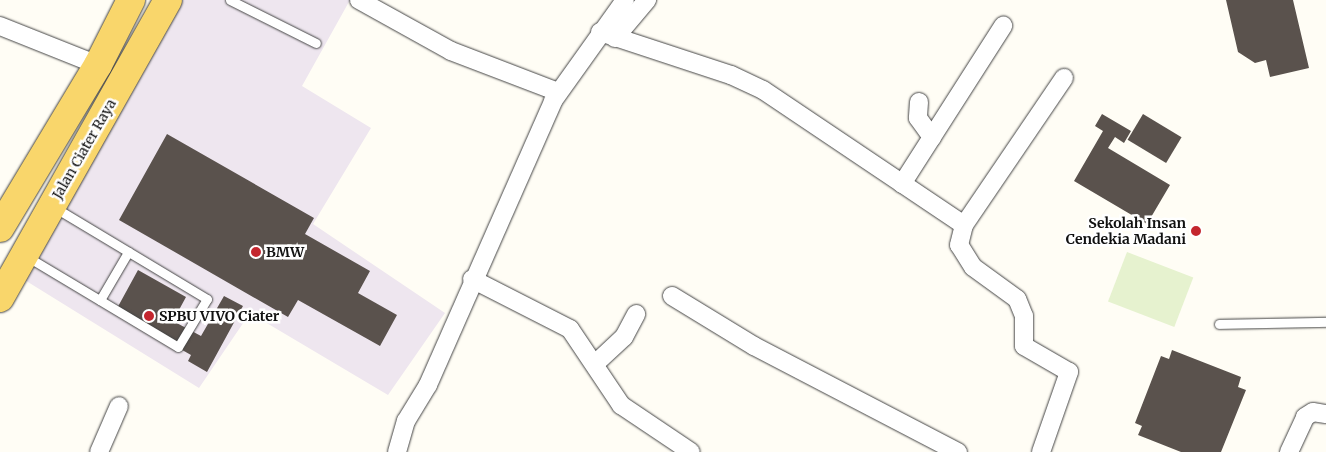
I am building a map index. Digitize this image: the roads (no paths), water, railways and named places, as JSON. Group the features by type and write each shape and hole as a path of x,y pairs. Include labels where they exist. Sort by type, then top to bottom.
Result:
{"main road":[{"path":"0,228 98,66 131,0"},
{"name":"Jalan Ciater Raya","path":"0,298 168,0"}],"street":[{"path":"359,0 451,51 558,92"},
{"path":"608,35 625,0"},
{"path":"397,452 406,421 428,384 472,279 558,92 608,35 647,0"},
{"path":"0,26 98,66"},
{"path":"902,184 1004,26"},
{"path":"608,35 731,75 762,90 964,225"},
{"path":"1041,452 1069,372 1024,346 1022,306 964,258 960,245 964,225 1064,78"},
{"path":"919,102 918,118 932,137"},
{"path":"472,279 570,329 596,363 621,405 691,452"},
{"path":"672,296 754,346 958,452"},
{"path":"596,363 624,337 636,314"},
{"path":"99,452 120,406"},
{"path":"1289,452 1306,417 1313,412 1326,414"}],"lane":[{"path":"230,0 316,43"},
{"path":"24,255 178,347 207,299 52,206"},
{"path":"100,300 128,252"},
{"path":"1219,324 1326,322"}],"place":[{"name":"Sekolah Insan Cendekia Madani","path":"1196,231"},
{"name":"BMW","path":"256,252"},
{"name":"SPBU VIVO Ciater","path":"149,316"}]}
